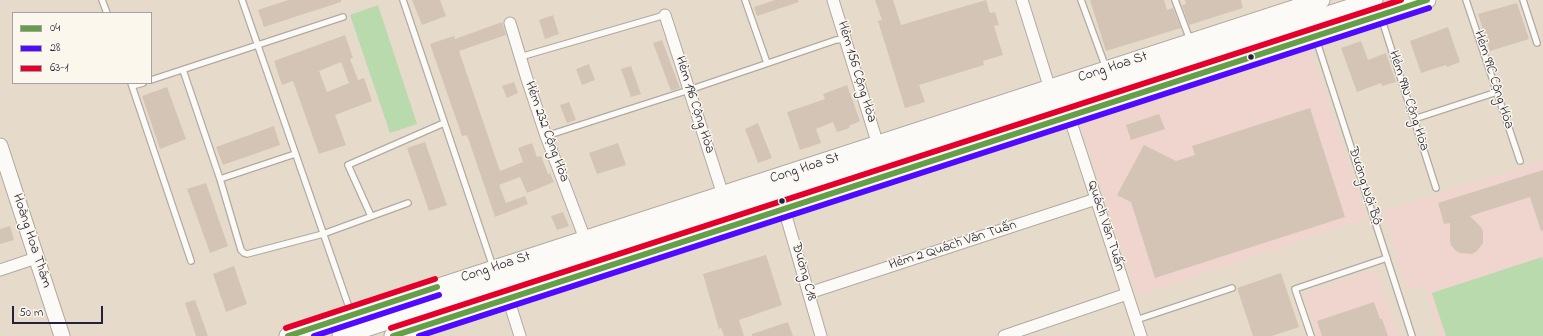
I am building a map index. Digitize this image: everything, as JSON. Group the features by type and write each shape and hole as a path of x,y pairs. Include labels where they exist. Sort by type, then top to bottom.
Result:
{"main road":[{"name":"Cong Hoa St","path":"393,336 500,284 585,239 1321,0"},
{"name":"Cong Hoa St","path":"500,284 1377,7 1427,0"},
{"name":"Cong Hoa St","path":"288,336 352,315 500,284 784,208 1315,36 1377,7"},
{"name":"Hoàng Hoa Thám","path":"0,146 62,336"},
{"path":"341,336 500,284"}],"street":[{"name":"Hẻm 156 Cộng Hòa","path":"833,0 878,145"},
{"path":"1022,0 1050,88"},
{"name":"Hẻm 196 Cộng Hòa","path":"665,15 723,195"},
{"name":"Hẻm 232 Cộng Hòa","path":"510,23 546,136 585,239"},
{"name":"Quách Văn Tuấn","path":"1069,116 1141,336"},
{"name":"Hẻm 2 Quách Văn Tuấn","path":"809,293 1096,199"},
{"name":"Đường C18","path":"784,208 822,336"},
{"path":"0,270 36,258"},
{"path":"500,284 520,336"},
{"path":"1004,336 1127,294"}],"lane":[{"path":"102,0 106,12"},
{"path":"242,0 352,315"},
{"path":"403,0 500,284"},
{"path":"745,0 767,63"},
{"path":"1082,0 1107,70"},
{"path":"1174,0 1191,42"},
{"name":"Hẻm 99C Cộng Hòa","path":"1466,0 1520,160"},
{"path":"1523,0 1537,43"},
{"name":"Hẻm 99N Cộng Hòa","path":"1377,7 1436,188"},
{"path":"520,57 665,15"},
{"path":"152,80 343,17"},
{"name":"Đường Nội Bộ","path":"1315,36 1412,336"},
{"path":"546,136 689,90 836,40 846,39"},
{"path":"183,70 220,179 241,250 244,253 247,254 323,234 408,203"},
{"path":"132,85 191,261"},
{"path":"1414,119 1497,92"},
{"path":"371,216 348,165 444,123"},
{"path":"220,179 295,154"},
{"path":"1311,336 1295,289 1387,258"},
{"path":"1136,320 1232,288"}],"shaded area":[{"path":"1310,48 1367,219 1137,296 1080,125"},
{"path":"1543,161 1543,336 1441,336 1424,285 1408,290 1382,211"},
{"path":"1377,269 1399,336 1317,336 1303,294"}],"green space":[{"path":"378,5 417,124 390,133 350,15"},
{"path":"1542,257 1543,336 1446,336 1432,293"}],"building":[{"path":"288,0 341,0 341,2 264,27 258,10"},
{"path":"412,0 440,0 446,16 422,25"},
{"path":"775,0 798,0 799,2 757,16 754,7"},
{"path":"875,0 893,0 901,25 986,0 990,13 995,12 999,25 994,26 1003,55 983,61 984,65 919,85 925,102 905,108 878,21 882,20"},
{"path":"1090,0 1164,0 1167,10 1173,8 1181,28 1106,51"},
{"path":"1185,0 1241,0 1243,8 1189,25 1182,5 1186,4"},
{"path":"1517,3 1529,39 1490,51 1478,14"},
{"path":"553,15 559,34 545,39 539,20"},
{"path":"502,22 506,35 459,51 500,171 523,162 518,148 532,143 537,157 541,156 548,174 550,173 554,182 527,193 520,177 499,185 506,203 525,196 528,204 495,217 467,135 462,136 430,44 454,36 455,39"},
{"path":"1448,27 1460,62 1447,67 1446,65 1421,73 1410,41"},
{"path":"345,35 353,58 350,59 358,80 364,78 372,101 335,115 346,145 319,154 293,81 282,85 274,61","holes":["341,62 349,83 327,92 319,71"]},
{"path":"662,40 680,88 671,91 653,43"},
{"path":"1361,41 1368,60 1386,53 1396,82 1382,86 1381,83 1357,92 1341,48"},
{"path":"589,64 595,80 582,85 576,69"},
{"path":"631,66 641,94 631,97 621,69"},
{"path":"514,82 518,93 507,98 502,86"},
{"path":"847,85 860,121 849,126 850,128 837,132 833,122 816,129 821,143 800,150 787,112 825,99 823,94"},
{"path":"167,87 186,139 160,149 142,96"},
{"path":"569,102 576,120 567,123 560,105"},
{"path":"1310,108 1345,217 1155,278 1131,202 1117,195 1144,145 1176,161 1195,155 1192,146"},
{"path":"1159,114 1165,129 1131,140 1126,125"},
{"path":"758,123 772,158 758,163 745,129"},
{"path":"274,126 280,145 223,165 216,147"},
{"path":"425,142 447,205 429,211 407,148"},
{"path":"618,143 626,165 597,174 589,153"},
{"path":"1543,170 1543,230 1541,231 1530,197 1470,216 1481,227 1483,232 1483,243 1477,251 1472,254 1460,253 1455,250 1451,245 1450,223 1444,224 1438,203"},
{"path":"206,183 228,246 210,253 187,189"},
{"path":"563,212 569,226 557,230 551,216"},
{"path":"10,226 14,240 0,244 0,229"},
{"path":"766,255 782,305 739,320 744,336 724,336 721,328 719,329 703,274"},
{"path":"234,266 247,304 226,312 213,274"},
{"path":"1281,273 1299,327 1272,336 1253,336 1237,288"},
{"path":"195,300 208,336 196,336 185,303"},
{"path":"1374,302 1388,336 1322,336 1317,321"},
{"path":"788,322 793,336 752,336 752,334"}],"transit line":[{"name":"63-1","path":"391,328 1401,0"},
{"name":"04","path":"393,336 1427,0"},
{"name":"28","path":"419,336 1429,8"},
{"name":"63-1","path":"286,328 435,279"},
{"name":"04","path":"288,336 437,287"},
{"name":"28","path":"314,336 439,295"}]}
